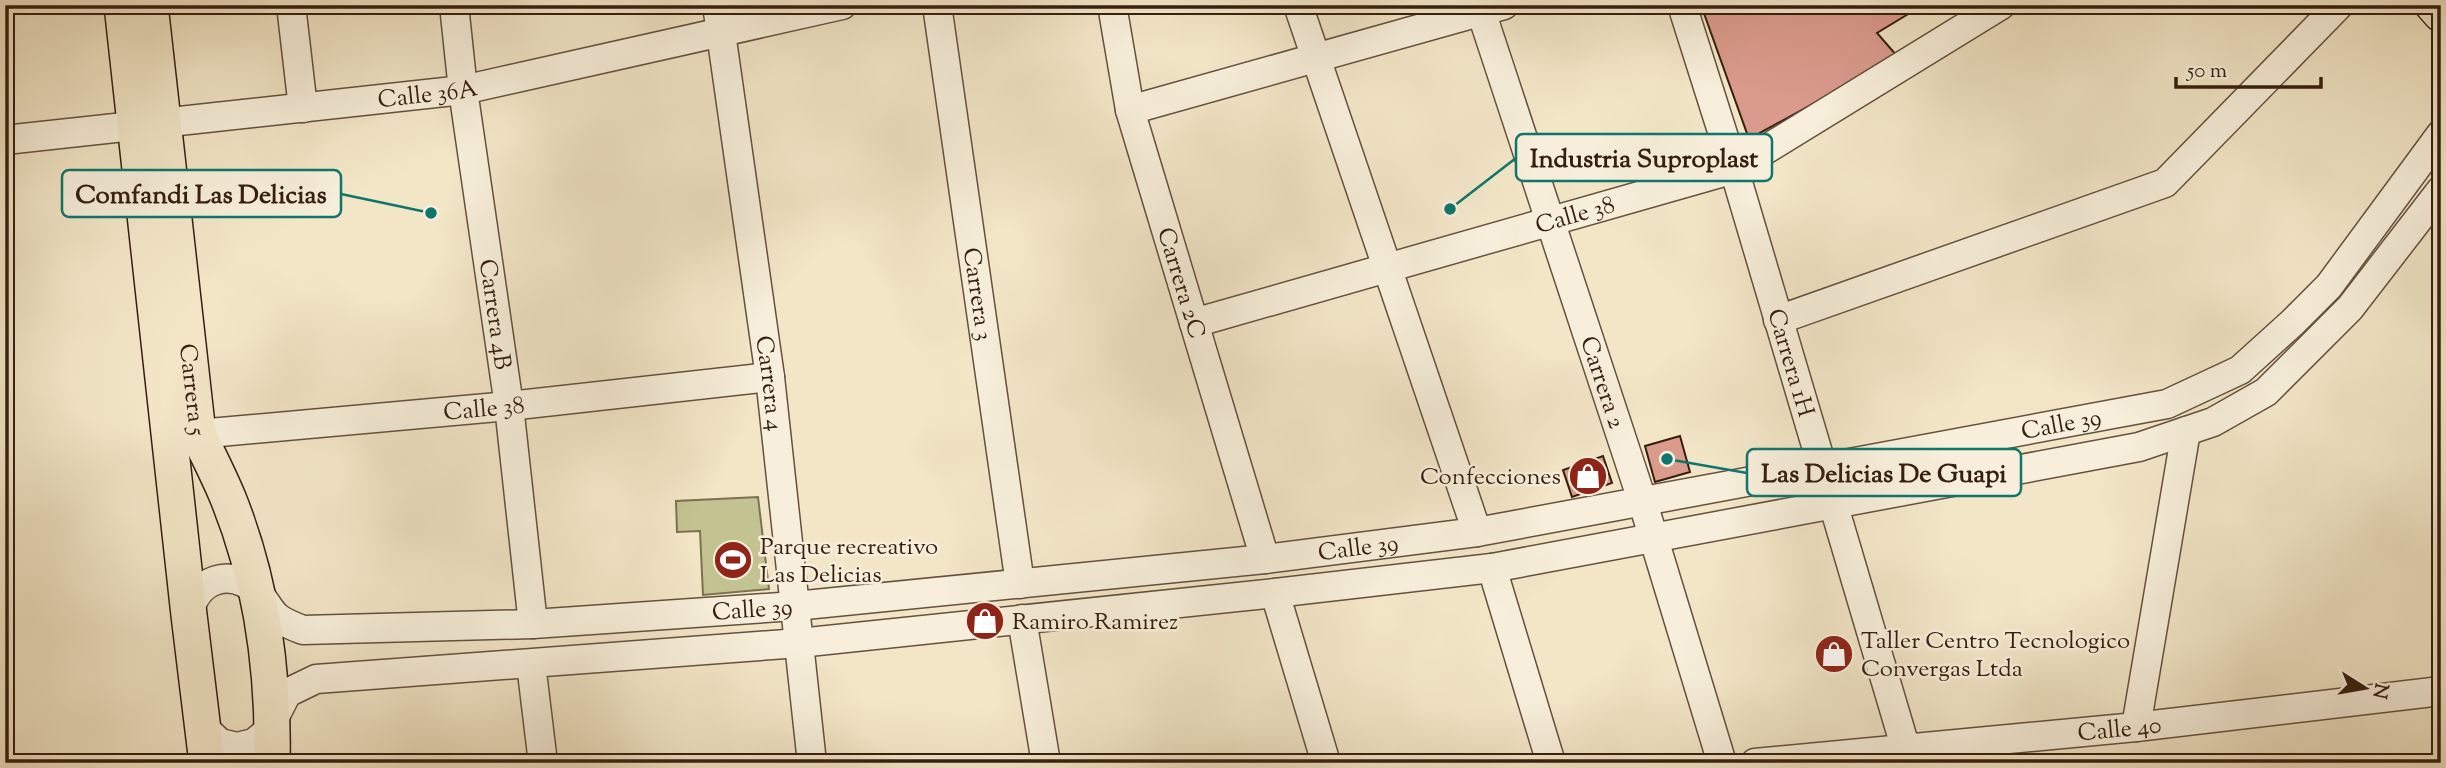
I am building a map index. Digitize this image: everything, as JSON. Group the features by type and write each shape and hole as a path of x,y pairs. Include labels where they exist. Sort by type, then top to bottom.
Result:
{"main road":[{"name":"Carrera 5","path":"122,5 150,124 198,434 228,497 257,592 268,656 273,716 272,763"},
{"name":"Carrera 5","path":"150,5 150,124 189,615 207,763"},
{"path":"2433,5 2441,14"}],"street":[{"path":"291,5 303,108"},
{"name":"Carrera 4B","path":"454,5 463,90 509,406 533,624"},
{"name":"Calle 36A","path":"5,140 463,90 719,18 842,5"},
{"name":"Carrera 3","path":"937,5 1020,584"},
{"name":"Carrera 2C","path":"1112,5 1130,110 1265,559"},
{"path":"1298,5 1477,532"},
{"name":"Carrera 1H","path":"1682,5 1734,169 1908,755"},
{"name":"Calle 38","path":"1194,323 1734,169 2001,5"},
{"path":"1778,320 2165,183 2339,5"},
{"path":"1130,110 1488,8"},
{"name":"Carrera 2","path":"1488,8 1550,221 1654,537 1722,763"},
{"name":"Carrera 4","path":"719,18 770,377 812,763"},
{"name":"Calle 39","path":"189,615 191,602 197,591 207,583 219,579 232,579 257,592 277,618 303,631 533,624 795,606 1265,559 1477,532 2167,404 2240,370 2329,286 2441,134"},
{"name":"Calle 39","path":"201,715 207,731 220,743 237,747 254,743 267,732 287,693 316,679 799,643 1492,568 2139,447 2213,422 2266,392 2350,308 2441,190"},
{"path":"2329,286 2350,308"},
{"name":"Calle 38","path":"198,434 509,406 770,377"},
{"path":"2136,727 2186,431"},
{"path":"1492,568 1551,763"},
{"path":"1275,593 1326,763"},
{"path":"1022,619 1046,763"},
{"path":"531,664 543,763"},
{"name":"Calle 40","path":"1755,763 1908,755 2441,691"}],"green space":[{"name":"Parque recreativo Las Delicias","path":"758,497 769,589 703,595 700,531 677,532 676,501"}],"building":[{"path":"1701,5 1923,5 1877,33 1898,57 1749,139"},
{"path":"1680,436 1690,472 1655,482 1645,446"},
{"name":"Confecciones","path":"1603,456 1612,483 1572,497 1563,470"}],"place":[{"name":"Industria Suproplast","path":"1450,209"},
{"name":"Comfandi Las Delicias","path":"431,213"},
{"name":"Las Delicias De Guapi","path":"1667,459"},
{"name":"Confecciones","path":"1588,476"},
{"name":"Parque recreativo Las Delicias","path":"733,560"},
{"name":"Ramiro Ramirez","path":"985,621"},
{"name":"Taller Centro Tecnologico Convergas Ltda","path":"1834,654"}]}
